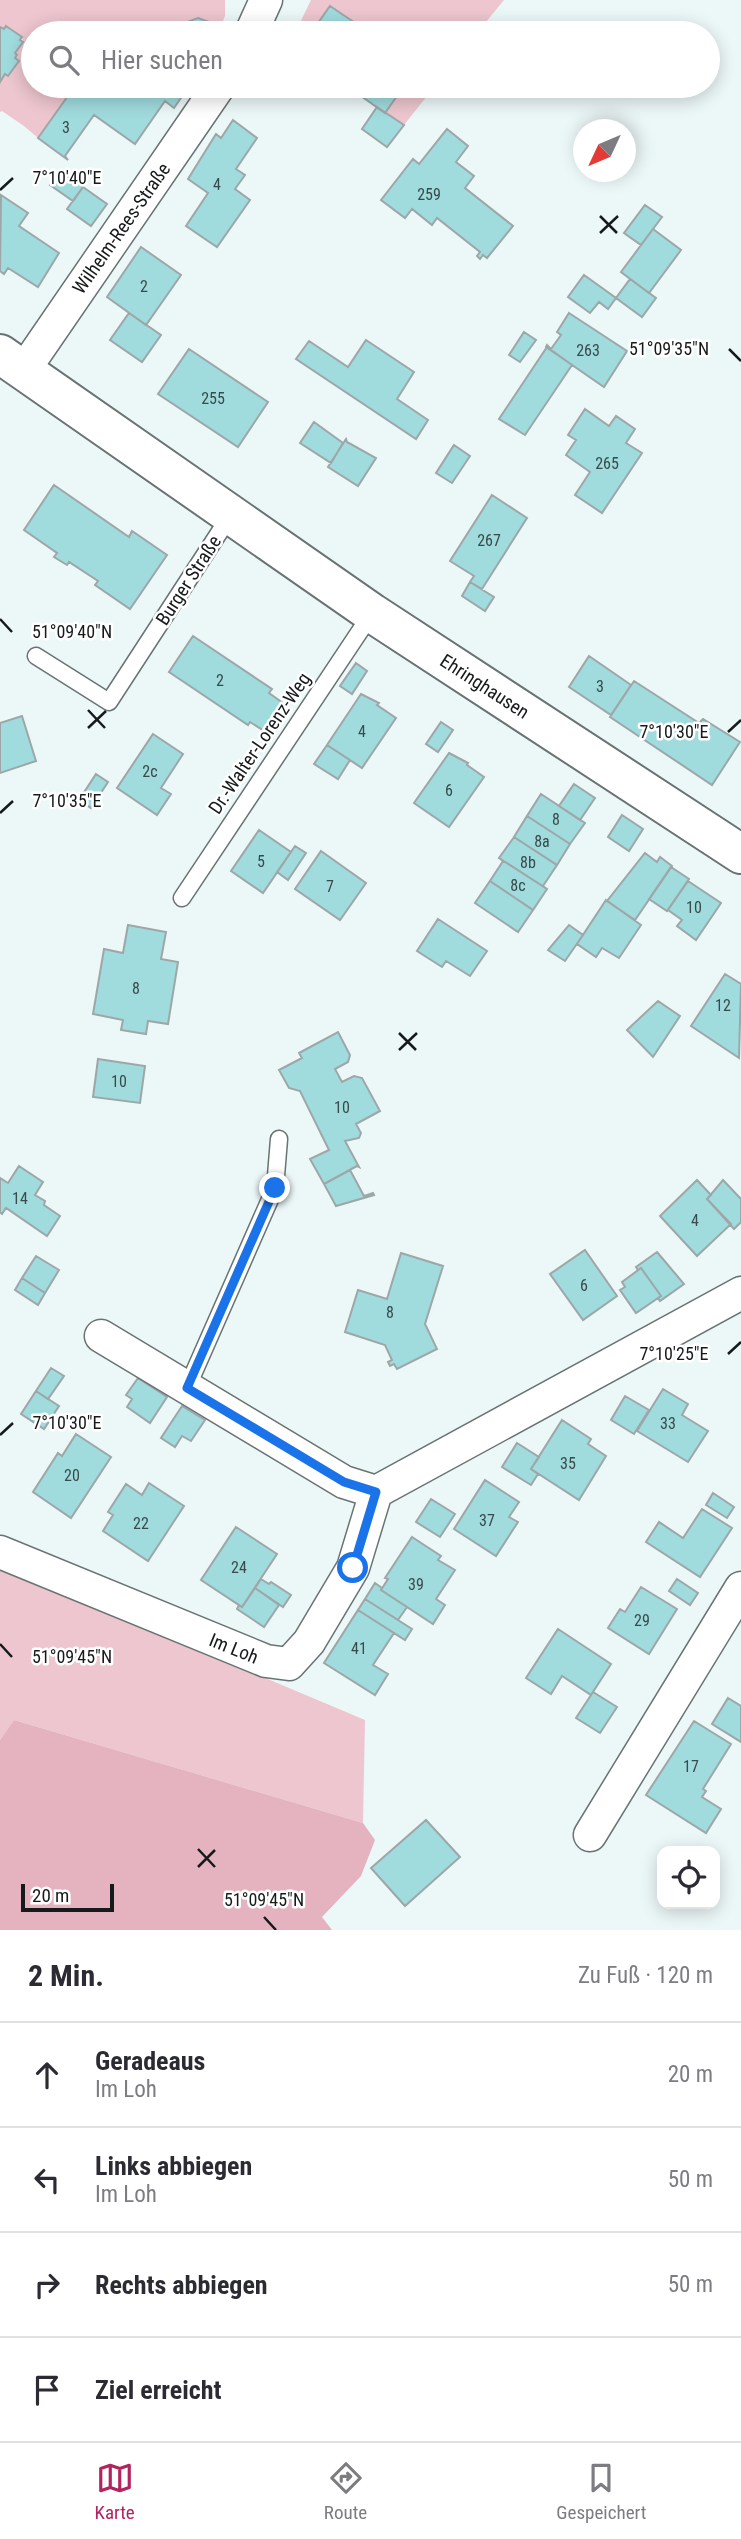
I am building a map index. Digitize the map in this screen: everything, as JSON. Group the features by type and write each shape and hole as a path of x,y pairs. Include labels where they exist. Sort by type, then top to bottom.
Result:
{"main road":[{"name":"Burger Straße","path":"12,362 230,516"},
{"name":"Ehringhausen","path":"230,516 372,613 741,854"}],"street":[{"path":"256,21 266,0"},
{"name":"Wilhelm-Rees-Straße","path":"12,362 210,98"},
{"path":"101,1336 344,1482 376,1492 741,1293"},
{"name":"Im Loh","path":"0,1552 266,1661 289,1664 309,1642 353,1568 376,1492"},
{"path":"590,1835 741,1588"}],"lane":[{"name":"Burger Straße","path":"36,656 109,702 230,516"},
{"name":"Dr.-Walter-Lorenz-Weg","path":"182,898 372,613"},
{"path":"187,1388 275,1188 279,1139"}],"shaded area":[{"path":"0,0 225,0 223,21 198,18 190,21 21,21 21,36 6,26 4,29 0,27"},
{"path":"311,0 504,0 487,21 352,21 330,6 319,21 301,21"},
{"path":"21,44 21,98 66,98 38,138 0,112 0,82 5,74 9,76 19,61 15,58"},
{"path":"396,98 425,98 404,125 385,113"},
{"path":"0,1566 365,1720 363,1823 14,1720 0,1740"},
{"path":"14,1720 363,1823 375,1840 361,1876 322,1917 332,1930 0,1930 0,1740"}],"building":[{"path":"330,6 352,21 319,21"},
{"path":"6,26 21,36 21,45 15,53 15,58 19,61 0,82 0,27 4,29"},
{"path":"66,98 181,98 174,108 165,101 135,144 94,115 65,156 68,160 38,138"},
{"path":"364,98 396,98 385,113"},
{"path":"377,107 404,125 387,147 362,129"},
{"path":"233,120 257,138 236,169 245,175 235,189 250,200 217,247 186,226 208,193 188,179 216,134 221,138"},
{"path":"447,129 468,146 456,162 474,176 465,188 513,226 487,258 483,255 480,259 477,256 480,252 437,218 432,225 412,209 405,218 381,200 413,159 419,164"},
{"path":"60,171 83,187 73,201 50,185"},
{"path":"83,187 107,204 91,226 67,209"},
{"path":"1,195 28,213 19,226 59,253 38,287 8,268 4,274 0,271"},
{"path":"645,205 662,217 641,245 624,233"},
{"path":"653,229 681,250 649,293 621,272"},
{"path":"141,247 181,275 146,325 107,297"},
{"path":"584,275 616,298 608,309 599,302 590,313 568,297"},
{"path":"630,279 656,298 642,317 616,298"},
{"path":"129,313 161,335 142,362 110,340"},
{"path":"569,313 627,351 604,387 546,347 547,345 551,349 561,335 557,332"},
{"path":"524,332 536,340 520,362 509,355"},
{"path":"366,340 414,372 397,399 428,420 416,439 296,359 309,341 348,367"},
{"path":"547,347 572,365 525,435 499,419"},
{"path":"189,349 268,402 238,447 158,394"},
{"path":"585,409 609,426 616,416 635,429 626,443 642,453 602,513 575,495 590,472 566,455 576,440 568,435"},
{"path":"314,422 343,443 331,463 300,443"},
{"path":"346,439 376,458 358,486 328,467"},
{"path":"454,445 470,456 452,483 436,473"},
{"path":"54,485 129,537 132,531 167,555 130,609 95,585 98,581 69,562 67,565 54,557 57,553 24,530"},
{"path":"492,495 527,518 482,589 470,582 474,576 450,561"},
{"path":"470,582 494,597 485,611 462,596"},
{"path":"193,636 272,689 269,693 283,703 285,717 272,736 250,722 248,725 169,672"},
{"path":"589,656 631,685 611,715 569,687"},
{"path":"356,663 367,671 352,694 340,686"},
{"path":"634,681 699,723 703,719 740,742 712,785 610,717"},
{"path":"361,694 379,703 377,705 396,718 362,768 327,745"},
{"path":"22,716 36,761 0,773 0,723"},
{"path":"441,722 453,730 438,752 426,744"},
{"path":"153,734 183,754 161,788 171,794 157,815 117,788"},
{"path":"327,745 350,760 338,779 314,764"},
{"path":"449,753 468,763 467,765 484,777 449,827 414,803"},
{"path":"96,774 108,782 91,808 79,800"},
{"path":"574,784 595,798 580,820 559,806"},
{"path":"541,794 585,823 570,844 527,816"},
{"path":"622,815 643,829 629,851 608,837"},
{"path":"527,816 570,844 557,865 514,837"},
{"path":"259,830 291,852 263,893 231,871"},
{"path":"514,837 557,865 543,886 547,889 499,858"},
{"path":"295,846 306,853 288,880 277,872"},
{"path":"321,851 366,883 340,920 295,889"},
{"path":"645,853 657,862 660,857 672,866 635,920 607,901"},
{"path":"499,858 547,889 533,910 490,881 503,861"},
{"path":"671,867 689,879 667,911 649,899"},
{"path":"490,881 533,910 518,932 475,903"},
{"path":"688,881 721,903 696,940 677,926 682,920 668,910"},
{"path":"606,900 641,925 619,958 602,948 596,957 577,944"},
{"path":"438,919 487,951 470,976 446,961 442,967 417,951"},
{"path":"128,925 166,932 161,959 178,962 168,1024 148,1021 146,1034 121,1030 123,1020 93,1014 104,949 123,953"},
{"path":"569,925 583,935 565,961 548,950"},
{"path":"725,974 741,984 739,1058 691,1026"},
{"path":"658,1001 680,1016 653,1057 627,1030"},
{"path":"338,1032 350,1055 348,1062 335,1069 342,1082 354,1076 362,1078 380,1111 356,1124 361,1133 359,1138 345,1141 359,1167 324,1184 310,1159 329,1150 300,1091 289,1088 279,1070 302,1058 299,1053"},
{"path":"98,1059 145,1066 140,1103 93,1097"},
{"path":"19,1166 43,1182 35,1195 60,1216 47,1236 6,1208 2,1214 0,1212 0,1178 8,1183"},
{"path":"350,1170 364,1196 374,1195 336,1206 324,1184"},
{"path":"697,1180 711,1195 707,1199 731,1224 697,1256 660,1216"},
{"path":"723,1180 741,1199 741,1222 734,1229 707,1199"},
{"path":"585,1250 617,1296 583,1320 550,1274"},
{"path":"657,1252 684,1284 660,1301 658,1298 661,1296 641,1268 638,1270 636,1267"},
{"path":"401,1253 443,1266 425,1324 437,1349 397,1369 394,1364 390,1366 388,1362 392,1360 385,1345 345,1332 358,1290 387,1299"},
{"path":"36,1256 59,1270 45,1293 22,1278"},
{"path":"641,1268 661,1296 636,1313 620,1290 625,1287 622,1282"},
{"path":"22,1278 45,1293 38,1305 15,1290"},
{"path":"51,1368 64,1376 48,1399 36,1391"},
{"path":"138,1378 167,1397 150,1423 127,1407 132,1399 126,1395"},
{"path":"663,1389 688,1404 682,1415 708,1431 688,1462 637,1431"},
{"path":"36,1391 59,1406 44,1429 21,1414"},
{"path":"625,1396 649,1410 634,1434 611,1420"},
{"path":"182,1406 205,1420 191,1441 182,1436 175,1447 161,1438"},
{"path":"562,1420 591,1439 588,1444 606,1456 579,1500 531,1469"},
{"path":"76,1434 111,1457 71,1518 33,1492 58,1453 62,1456"},
{"path":"517,1443 539,1457 531,1469 538,1474 531,1485 502,1467"},
{"path":"485,1480 519,1502 509,1517 518,1522 496,1556 454,1529"},
{"path":"149,1483 184,1506 148,1561 103,1531 113,1515 108,1512 126,1484 142,1495"},
{"path":"713,1493 734,1507 727,1518 706,1505"},
{"path":"431,1499 455,1514 440,1537 416,1522"},
{"path":"702,1509 732,1528 700,1577 646,1542 659,1522 683,1538"},
{"path":"236,1527 277,1554 242,1607 201,1580"},
{"path":"412,1537 441,1556 438,1560 455,1570 436,1599 445,1605 433,1624 381,1590 388,1579 385,1578"},
{"path":"261,1579 291,1595 283,1607 255,1588"},
{"path":"677,1579 698,1593 690,1605 669,1591"},
{"path":"375,1583 407,1607 398,1620 365,1599"},
{"path":"641,1587 677,1609 649,1654 608,1628 620,1609 625,1612"},
{"path":"255,1588 279,1605 264,1627 237,1609 239,1605 242,1607"},
{"path":"365,1599 412,1629 405,1640 358,1610"},
{"path":"358,1610 394,1633 373,1665 388,1674 375,1695 324,1663"},
{"path":"558,1629 611,1664 591,1695 562,1676 551,1694 526,1678"},
{"path":"593,1692 617,1707 600,1733 576,1718"},
{"path":"728,1698 741,1706 741,1742 712,1724"},
{"path":"694,1721 731,1744 703,1789 706,1791 702,1797 721,1809 706,1833 646,1795"},
{"path":"426,1820 460,1857 405,1906 371,1868"}],"route":[{"path":"275,1188 187,1388 344,1482 376,1492 353,1568"}]}
